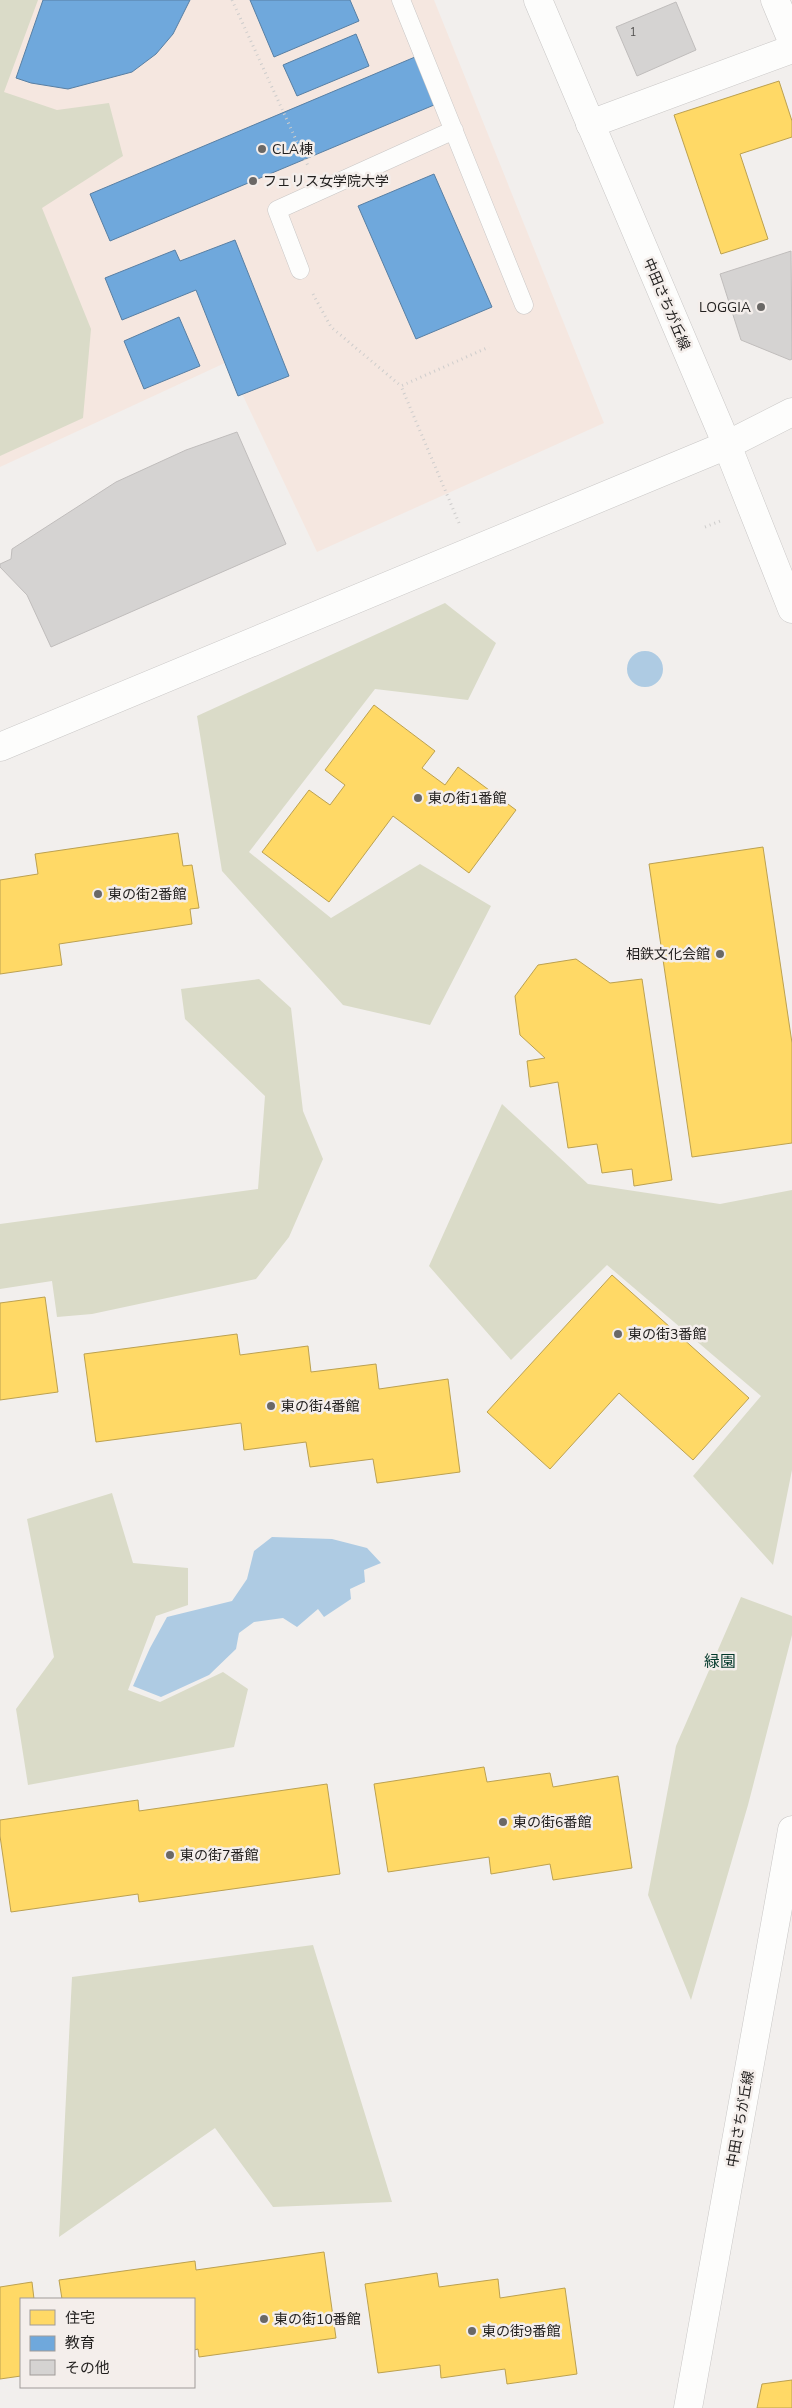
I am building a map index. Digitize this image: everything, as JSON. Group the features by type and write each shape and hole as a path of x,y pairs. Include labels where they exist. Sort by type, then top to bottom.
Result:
{"street":[{"name":"中田さちが丘線","path":"538,0 728,445 792,609"},
{"path":"775,0 792,41"},
{"path":"590,124 792,49"},
{"path":"0,747 728,445 792,412"},
{"name":"中田さちが丘線","path":"688,2408 792,1830"}],"lane":[{"path":"401,0 524,305"},
{"path":"300,270 276,210 454,130"}],"path":[{"path":"472,551 400,386 489,347"}],"shaded area":[{"name":"フェリス女学院大学","path":"0,0 434,0 604,423 317,552 227,362 0,467"}],"green space":[{"path":"0,0 38,0 4,92 57,110 109,103 123,156 42,208 91,329 83,418 0,456"},
{"path":"445,603 496,643 468,700 375,689 249,852 331,918 420,864 491,906 430,1025 343,1005 222,871 197,716"},
{"path":"259,979 291,1008 303,1111 323,1159 289,1237 256,1279 92,1314 57,1317 52,1281 0,1289 0,1224 258,1189 265,1096 185,1019 181,989"},
{"path":"502,1104 588,1184 720,1204 792,1190 792,1470 773,1565 693,1476 761,1396 607,1265 511,1360 429,1266"},
{"path":"112,1493 133,1563 188,1568 188,1605 156,1616 128,1690 160,1702 223,1672 248,1689 234,1747 28,1785 16,1709 54,1657 27,1519"},
{"path":"741,1597 792,1616 792,1635 748,1805 691,2000 648,1895 676,1746"},
{"path":"313,1945 392,2202 273,2207 215,2128 59,2237 72,1977"}],"water":[{"path":"645,651 652,652 658,656 662,662 662,676 658,682 652,686 645,687 638,686 632,682 628,676 627,669 628,662 632,656 638,652"},
{"path":"272,1537 332,1539 367,1548 381,1563 364,1570 365,1582 350,1589 351,1599 324,1617 318,1609 297,1627 283,1618 254,1622 239,1633 236,1649 209,1675 161,1697 133,1686 150,1648 167,1617 232,1601 247,1579 254,1551"}],"building: 住宅":[{"path":"779,81 792,121 792,137 740,154 768,239 721,254 674,115"},
{"name":"東の街1番館","path":"374,705 435,751 422,768 445,785 458,767 516,810 469,873 393,816 329,902 262,852 309,790 330,805 345,785 325,770"},
{"name":"東の街2番館","path":"178,833 183,866 192,865 199,908 190,909 192,924 59,944 62,965 0,974 0,880 38,874 35,854"},
{"name":"相鉄文化会館","path":"763,847 792,1043 792,1143 692,1157 649,864"},
{"path":"576,959 610,983 642,979 672,1180 634,1186 632,1169 602,1173 597,1144 568,1148 558,1082 530,1087 527,1061 545,1058 520,1035 515,996 538,965"},
{"name":"東の街3番館","path":"612,1275 749,1398 693,1460 619,1393 550,1469 487,1412"},
{"path":"45,1297 58,1392 0,1400 0,1303"},
{"name":"東の街4番館","path":"237,1334 240,1355 308,1346 311,1372 376,1364 379,1389 448,1379 460,1472 377,1483 373,1459 310,1467 306,1442 244,1450 241,1423 96,1442 84,1354"},
{"name":"東の街6番館","path":"484,1767 487,1782 550,1773 553,1787 618,1776 632,1868 553,1880 550,1864 491,1874 489,1857 388,1872 374,1784"},
{"name":"東の街7番館","path":"327,1784 340,1874 139,1902 138,1894 11,1912 0,1836 0,1820 138,1800 139,1811"},
{"name":"東の街10番館","path":"324,2252 336,2338 199,2357 198,2349 195,2350 195,2298 62,2298 59,2280 195,2261 196,2270"},
{"name":"東の街9番館","path":"437,2273 439,2287 498,2279 500,2298 565,2288 577,2374 507,2384 505,2369 441,2378 440,2365 378,2373 365,2284"},
{"path":"32,2282 34,2298 20,2298 20,2376 0,2379 0,2287"},
{"path":"792,2380 792,2408 757,2408 762,2384"}],"building: 教育":[{"path":"43,0 190,0 173,34 156,54 132,72 68,89 31,83 16,78"},
{"path":"250,0 350,0 359,21 274,57"},
{"path":"356,34 369,66 297,96 283,65"},
{"name":"CLA棟","path":"415,57 434,105 110,241 90,194"},
{"path":"434,174 492,307 416,339 358,206"},
{"path":"235,240 289,376 238,396 196,290 122,320 105,278 175,250 180,261"},
{"path":"179,317 200,366 144,389 124,341"}],"building: その他":[{"path":"676,2 696,50 637,76 616,27"},
{"name":"LOGGIA","path":"791,251 792,359 790,360 741,340 720,274"},
{"path":"237,432 286,544 51,647 27,595 0,567 0,564 11,559 12,549 116,482 186,450"}],"place":[{"name":"CLA棟","path":"262,149"},
{"name":"フェリス女学院大学","path":"253,181"},
{"name":"LOGGIA","path":"761,307"},
{"name":"東の街1番館","path":"418,798"},
{"name":"東の街2番館","path":"98,894"},
{"name":"相鉄文化会館","path":"720,954"},
{"name":"東の街3番館","path":"618,1334"},
{"name":"東の街4番館","path":"271,1406"},
{"name":"東の街6番館","path":"503,1822"},
{"name":"東の街7番館","path":"170,1855"},
{"name":"東の街10番館","path":"264,2319"},
{"name":"東の街9番館","path":"472,2331"}],"district":[{"name":"緑園","path":"720,1661"}]}
